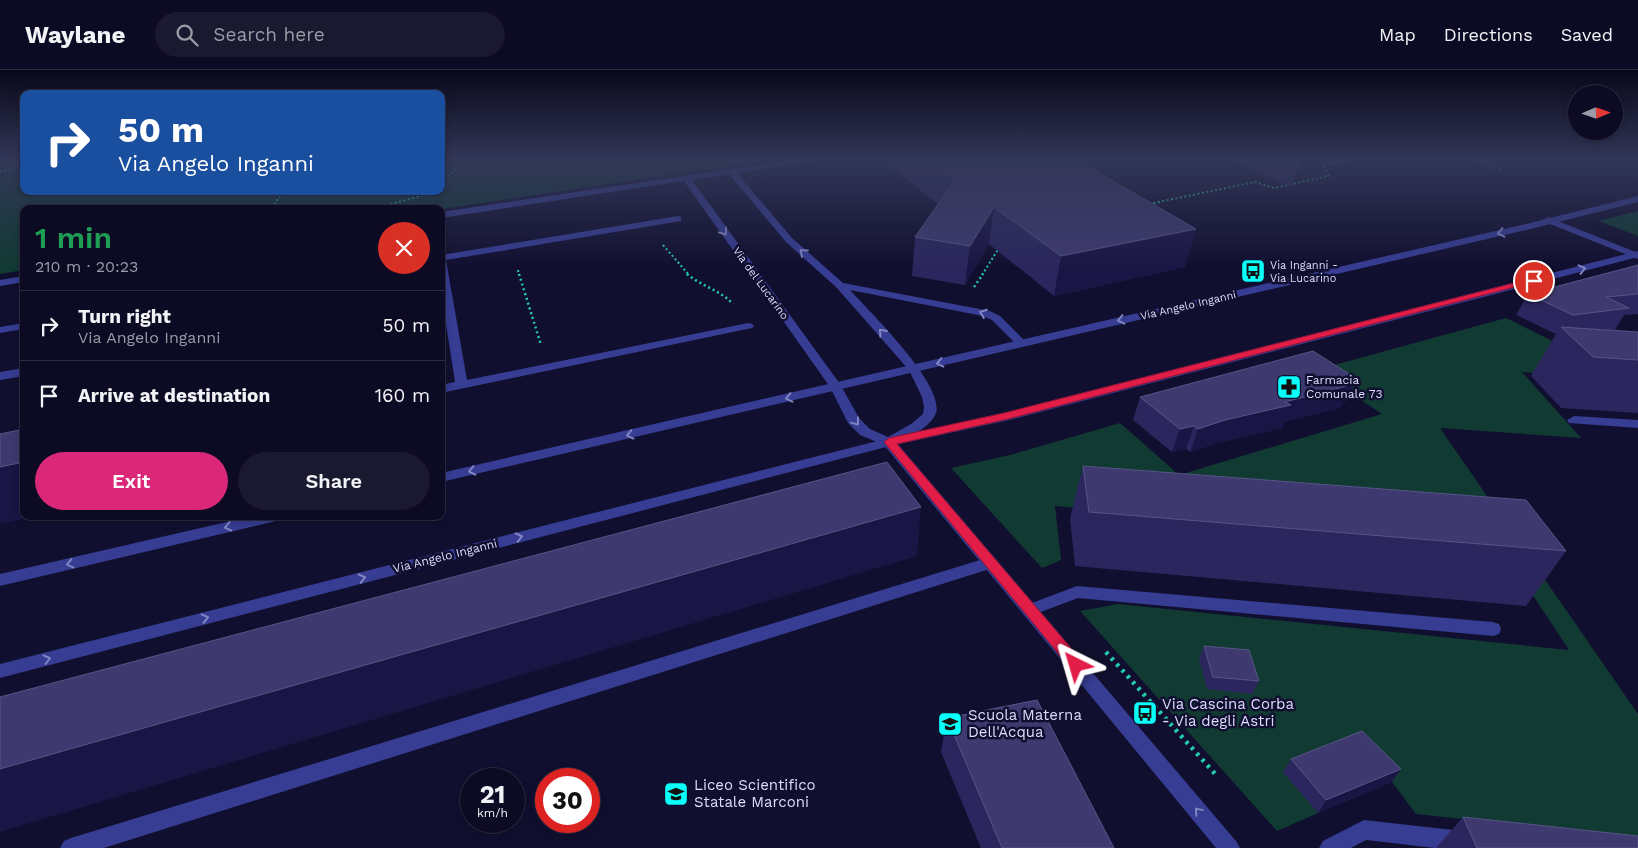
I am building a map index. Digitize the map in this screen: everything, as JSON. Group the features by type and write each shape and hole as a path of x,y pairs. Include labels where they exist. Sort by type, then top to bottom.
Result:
{"street":[{"path":"445,214 571,195"},
{"name":"Via del Lucarino","path":"698,195 836,387"},
{"path":"751,195 789,240 840,285 914,369"},
{"name":"Via Angelo Inganni","path":"445,477 914,369 1021,342 1526,227 1638,199"},
{"path":"445,257 678,219"},
{"name":"Via Angelo Inganni","path":"1548,220 1637,255"},
{"name":"Via Angelo Inganni","path":"0,671 889,442 1014,414 1637,255"},
{"path":"0,283 20,280"},
{"path":"445,282 462,385"},
{"path":"840,285 975,310 996,318 1021,342"},
{"path":"445,388 748,326"},
{"path":"0,330 20,327"},
{"name":"Via Angelo Inganni","path":"889,442 925,422 932,411 930,398 914,369"},
{"path":"0,376 20,373"},
{"path":"836,387 854,420 865,432 889,442 1229,848"},
{"path":"1574,420 1638,424"},
{"path":"0,580 259,520"},
{"path":"71,848 990,563"},
{"path":"1030,610 1077,592 1493,629"},
{"path":"1330,848 1364,830 1480,843"}],"path":[{"path":"1145,204 1188,195"},
{"path":"647,224 679,265 694,279 727,296 748,326"},
{"path":"970,293 1004,241"},
{"path":"511,246 548,367"},
{"path":"1105,651 1217,776"}],"green space":[{"path":"0,195 533,195 445,208 445,205 20,205 20,271 0,274"},
{"path":"1638,211 1638,236 1599,221"},
{"path":"1506,318 1581,355 1638,380 1522,372 1581,438 1440,428 1638,714 1638,838 1416,814 1392,782 1284,772 1318,813 1277,831 1080,611 1118,604 1569,650 1501,547 1055,506 1061,560 1042,568 951,468 1010,455 1120,423 1179,475 1382,414 1316,370"}],"building":[{"path":"944,195 1138,195 1196,229 1061,256 994,207 970,246 915,237"},
{"path":"1638,265 1638,294 1606,297 1629,308 1573,315 1528,294"},
{"path":"1561,327 1638,332 1638,360 1593,357"},
{"path":"1313,351 1357,379 1344,382 1350,385 1285,402 1291,405 1225,420 1198,429 1194,426 1180,429 1140,397"},
{"path":"20,430 20,463 0,467 0,434"},
{"path":"887,462 921,507 0,769 0,697"},
{"path":"1083,466 1526,500 1566,551 1089,512"},
{"path":"1204,646 1249,650 1259,681 1213,677"},
{"path":"1037,700 1114,848 1002,848 947,718"},
{"path":"1362,731 1401,769 1326,800 1291,759"},
{"path":"1463,817 1638,836 1638,848 1477,848"}],"place":[{"name":"Via Inganni - Via Lucarino","path":"1253,271"},
{"name":"Farmacia Comunale 73","path":"1289,387"},
{"name":"Via Cascina Corba - Via degli Astri","path":"1145,713"},
{"name":"Scuola Materna Dell'Acqua","path":"950,724"},
{"name":"Liceo Scientifico Statale Marconi","path":"676,794"}],"route":[{"path":"1076,665 889,442 1004,416 1534,281"}]}
